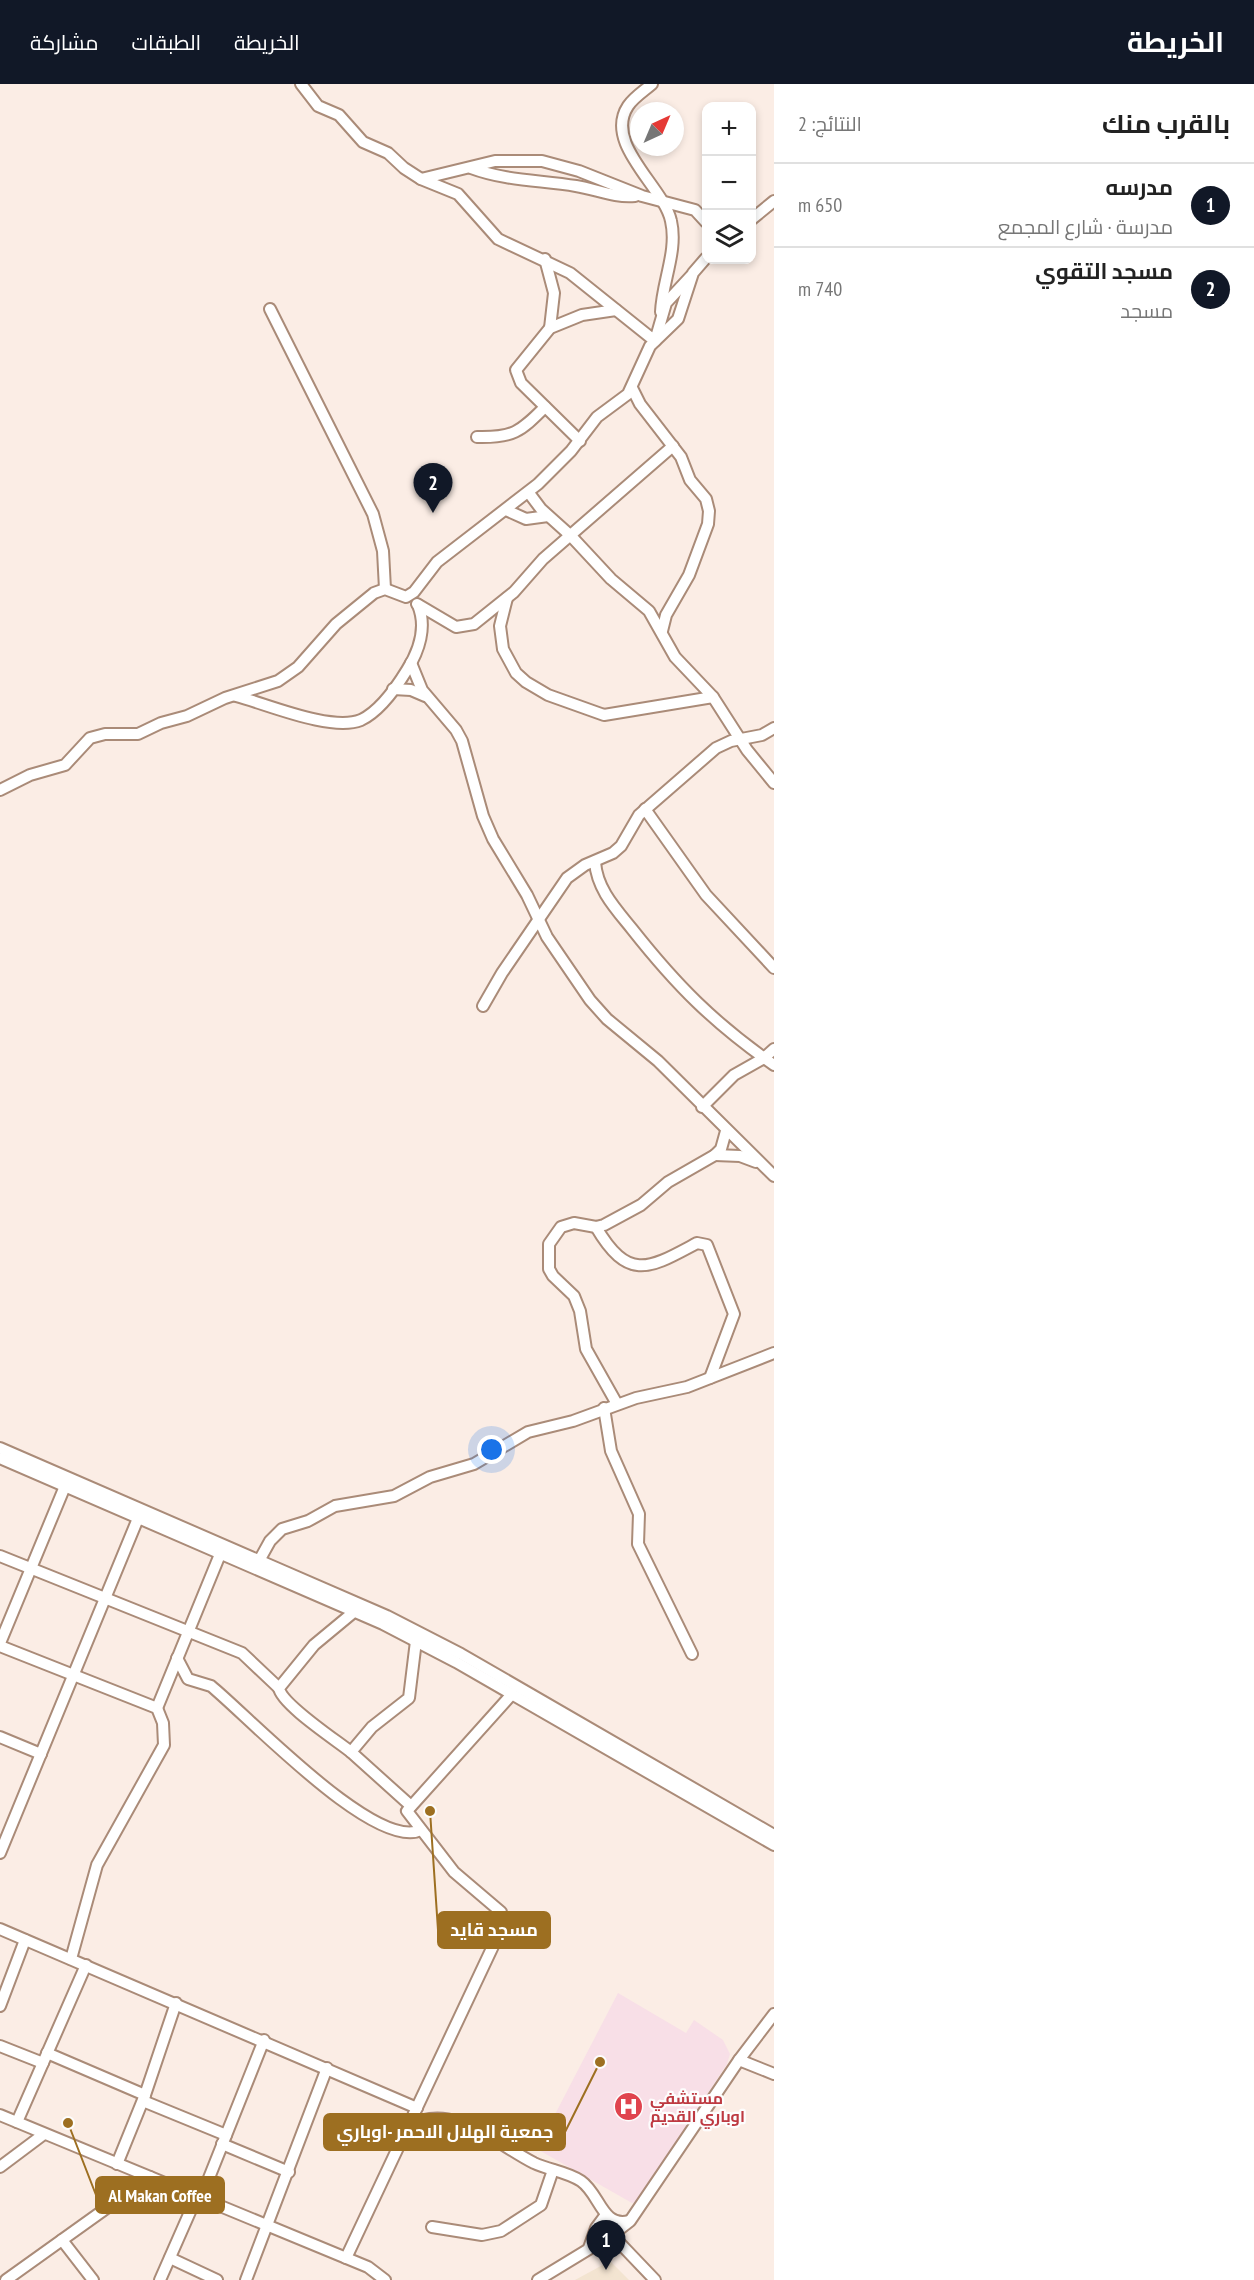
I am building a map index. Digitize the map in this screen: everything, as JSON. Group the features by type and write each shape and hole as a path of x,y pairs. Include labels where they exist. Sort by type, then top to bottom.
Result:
{"street":[{"path":"301,84 318,106 339,115 358,138 388,153 404,168 421,179 458,194 468,203 486,228 506,244 545,259 579,279 655,341"},
{"path":"652,84 630,103 623,126 634,160 663,201 671,220 673,241 655,341"},
{"path":"421,179 506,160 542,161 579,171 642,195 695,210 702,218"},
{"path":"471,168 517,181 577,186 621,196 642,195"},
{"path":"756,216 774,201"},
{"path":"545,259 554,293 550,328"},
{"path":"661,315 674,292 702,263"},
{"path":"414,599 437,562 529,493 580,441 597,417 623,398 632,388 647,351 678,319 693,273"},
{"path":"270,309 373,514 383,551 385,589"},
{"path":"580,441 518,379 516,370 550,328 582,315 616,310"},
{"path":"632,388 640,404 681,458 690,480 706,499 709,518 689,575 666,615 662,631"},
{"path":"477,437 502,437 515,434 545,407"},
{"path":"0,790 30,775 65,765 90,738 105,734 138,734 235,695 267,686 288,675 306,659 336,624 374,593 385,589 414,599 446,622 462,628 474,624 507,598 543,559 673,446"},
{"path":"529,493 548,516 571,536 611,579 649,611 680,663 713,697 740,740 774,783"},
{"path":"506,510 526,519 548,516"},
{"path":"507,598 500,626 503,649 516,673 548,695 604,716 713,697"},
{"path":"235,695 326,721 349,723 370,715 393,689 411,663 423,625 414,599"},
{"path":"411,663 417,681 456,730 462,741 487,828 527,895 552,945 598,1010 658,1060 702,1107 774,1176"},
{"path":"393,689 411,690 428,697"},
{"path":"483,1006 567,878 585,865 621,846 634,822 645,809 716,748 762,735 774,728"},
{"path":"645,809 706,895 774,968"},
{"path":"595,861 603,890 668,975 714,1020 774,1065"},
{"path":"702,1107 734,1075 764,1058 774,1049"},
{"path":"616,1404 586,1349 578,1302 570,1290 553,1276 547,1261 549,1244 561,1227 574,1223 596,1227 640,1205 668,1182 715,1155 721,1149 726,1131"},
{"path":"715,1155 740,1156 762,1165"},
{"path":"596,1227 620,1256 640,1267 656,1265 697,1242 707,1245 734,1314 710,1378"},
{"path":"260,1559 275,1534 345,1503 394,1496 430,1477 474,1464 528,1432 573,1421 616,1404 687,1387 774,1353"},
{"path":"604,1408 611,1451 639,1514 638,1544 692,1654"},
{"path":"0,1448 138,1516 355,1611 416,1641 774,1845"},
{"path":"0,1458 68,1480 260,1559 387,1616 461,1654 774,1835"},
{"path":"68,1480 0,1645 157,1708"},
{"path":"0,1853 5,1828 40,1754 138,1516"},
{"path":"71,1959 96,1865 164,1745 163,1723 157,1708 221,1552"},
{"path":"0,1556 242,1653 279,1688 280,1693 301,1713 351,1752 411,1806"},
{"path":"279,1688 317,1643 355,1611"},
{"path":"351,1752 372,1727 409,1698 416,1641"},
{"path":"177,1658 188,1679 212,1686 328,1792 361,1815 396,1832 412,1834 421,1830"},
{"path":"346,2258 502,1927 501,1912 454,1872 407,1811 512,1694"},
{"path":"0,1737 40,1754"},
{"path":"0,1929 264,2040 417,2108"},
{"path":"1,1998 25,1940"},
{"path":"17,2122 86,1965"},
{"path":"117,2164 144,2098 176,2003"},
{"path":"538,2280 612,2235 630,2221 739,2060 774,2014"},
{"path":"160,2280 199,2197 264,2040"},
{"path":"0,2046 45,2058 144,2098 289,2172"},
{"path":"739,2060 774,2074"},
{"path":"246,2280 327,2068"},
{"path":"0,2115 368,2267 385,2280"},
{"path":"409,2126 429,2118 452,2119 553,2170 572,2176 587,2186 599,2201 605,2216 619,2222 630,2221"},
{"path":"0,2167 44,2134"},
{"path":"432,2228 482,2235 501,2231 541,2205 553,2170"},
{"path":"6,2280 150,2177"},
{"path":"589,2248 593,2234 605,2216"},
{"path":"612,2235 655,2280"},
{"path":"62,2240 93,2280"},
{"path":"170,2258 217,2280"}],"shaded area":[{"name":"مستشفي اوباري القديم","path":"618,1993 686,2033 694,2020 723,2040 730,2054 727,2064 637,2202 632,2203 537,2149"},
{"path":"610,2261 629,2280 575,2280"}],"place":[{"name":"مسجد التقوي","path":"433,513"},
{"name":"مسجد قايد","path":"430,1811"},
{"name":"جمعية الهلال الاحمر -اوباري","path":"600,2062"},
{"name":"مستشفي اوباري القديم","path":"629,2107"},
{"name":"Al Makan Coffee","path":"68,2123"},
{"name":"مدرسه","path":"606,2270"}]}
